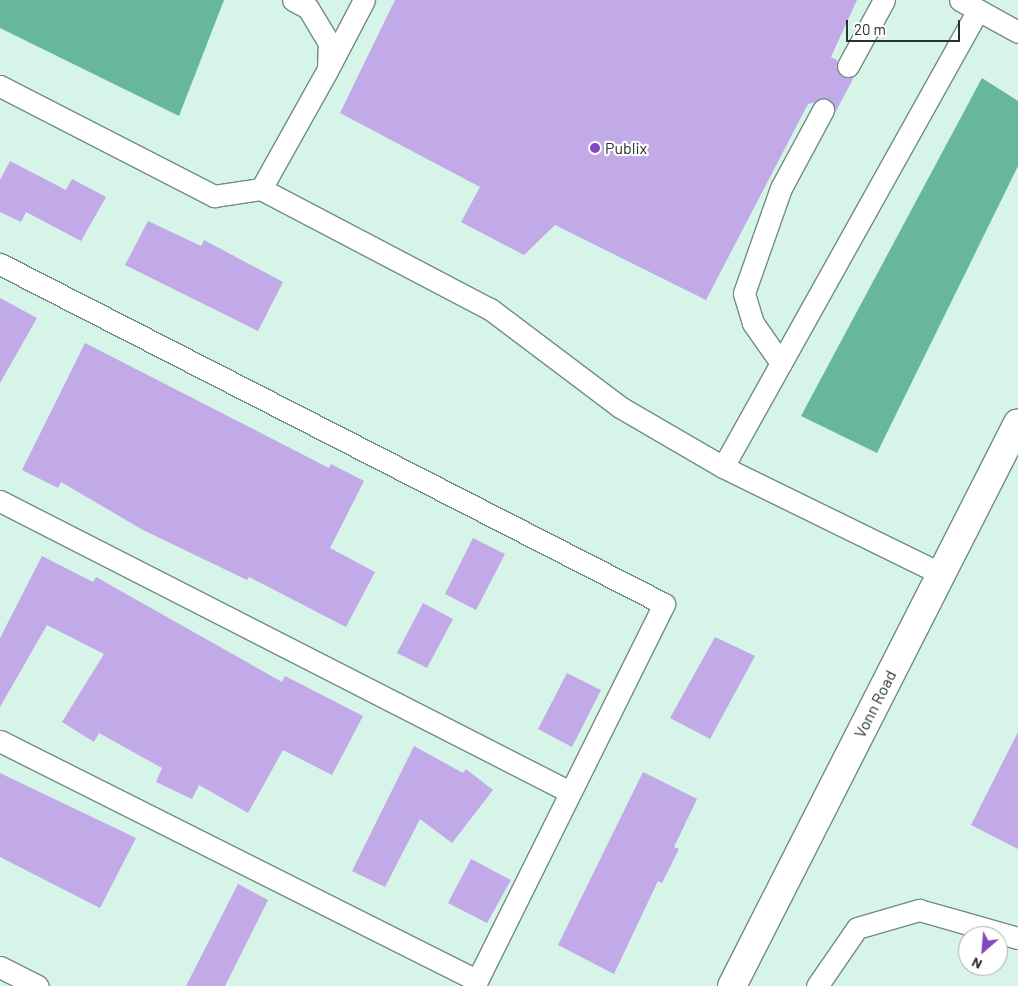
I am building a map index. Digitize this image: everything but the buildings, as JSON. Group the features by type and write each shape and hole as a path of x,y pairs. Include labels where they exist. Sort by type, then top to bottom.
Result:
{"street":[{"name":"Vonn Road","path":"732,986 1018,423"}],"lane":[{"path":"293,0 308,8 329,42 328,70"},
{"path":"261,189 328,70 364,0"},
{"path":"848,66 884,0"},
{"path":"723,467 782,362 969,5 1018,32"},
{"path":"0,86 214,196 261,189 490,309 620,407 723,467 941,574"},
{"path":"782,362 753,323 744,293 781,188 824,110"},
{"path":"0,264 664,604 568,791 475,983 0,741"},
{"path":"0,500 568,791"},
{"path":"817,986 857,928 919,910 1018,938"},
{"path":"0,967 38,986"}],"shaded area":[{"path":"0,0 224,0 179,116 0,28"},
{"path":"982,78 1018,101 1018,166 877,453 801,416"}],"place":[{"name":"Publix","path":"595,148"}]}
